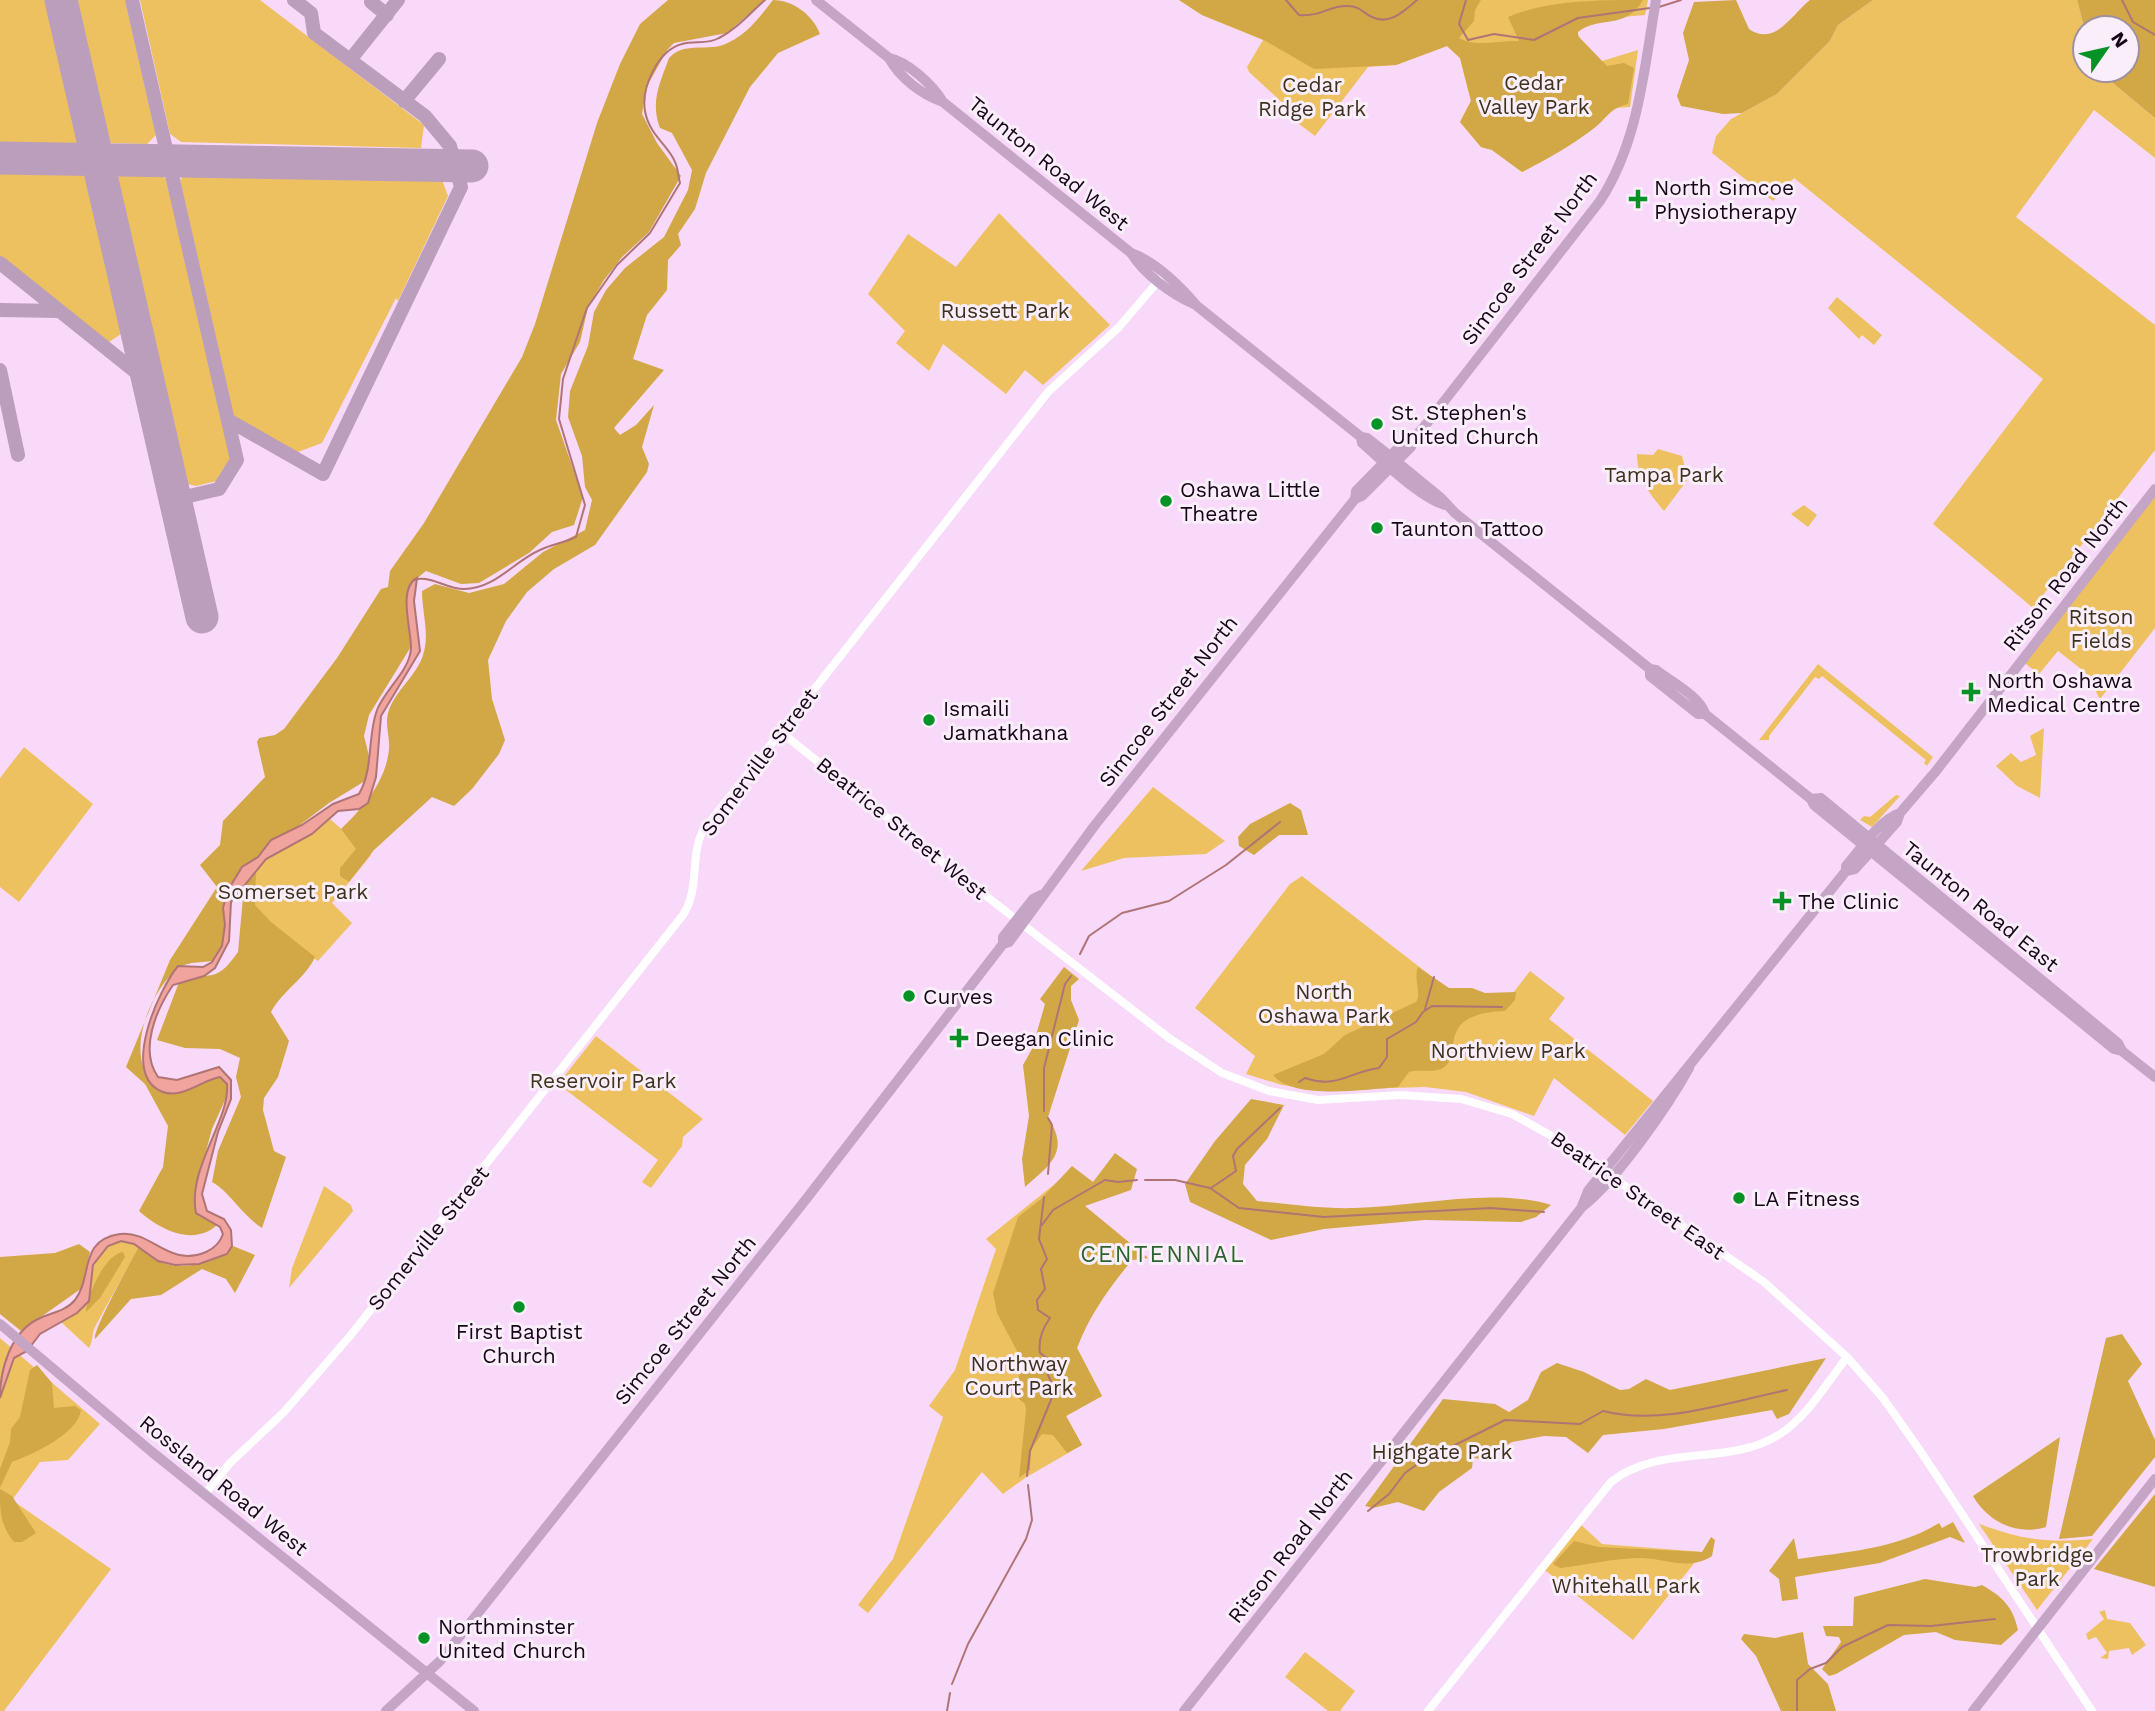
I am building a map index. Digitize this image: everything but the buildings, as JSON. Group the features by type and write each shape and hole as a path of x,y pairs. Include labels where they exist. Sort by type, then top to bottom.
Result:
{"main road":[{"name":"Taunton Road West","path":"816,0 889,58 898,60 937,92 943,102 1131,253 1136,262 1161,277 1361,437 1367,438 1391,461"},
{"name":"Simcoe Street North","path":"386,1711 427,1673 807,1199 1003,944 1003,937 1020,921 1033,899 1041,895 1355,499 1362,496 1405,441 1413,439 1527,296 1615,178 1635,117 1656,0"},
{"name":"Taunton Road East","path":"1391,461 1440,497 1445,505 1650,669 1656,670 1690,696 1704,708 1705,714 1811,799 1814,805 1870,846 2114,1049 2122,1051 2155,1077"},
{"name":"Ritson Road North","path":"1184,1711 1678,1089 1689,1068 1846,871 1846,866 1897,822 1900,813 1943,763 2155,489"},
{"name":"Rossland Road West","path":"0,1324 474,1711"},
{"path":"1973,1711 2155,1479"}],"street":[{"name":"Somerville Street","path":"205,1494 236,1456 268,1430 350,1336 683,915 694,889 696,851 702,832 1048,392 1125,321 1161,277"},
{"name":"Beatrice Street West","path":"781,732 1020,921"},
{"name":"Beatrice Street East","path":"1020,921 1169,1038 1222,1073 1269,1091 1318,1100 1427,1096 1495,1108 1548,1133 1764,1282 1847,1357 1884,1398 2092,1711"},
{"path":"1428,1711 1611,1482 1647,1463 1753,1446 1771,1440 1796,1422 1847,1357"}],"green space":[{"path":"0,0 49,0 75,114 78,144 0,146"},
{"path":"74,0 125,0 156,135 147,144 110,143"},
{"path":"140,0 260,0 424,125 421,148 181,142 170,134"},
{"path":"668,0 765,0 727,33 674,43 667,50 646,88 642,114 657,143 681,176 649,232 622,257 604,280 588,307 580,342 561,374 556,420 583,497 574,525 552,532 529,553 479,583 461,584 426,571 415,580 410,601 412,645 369,715 364,736 371,764 365,781 329,803 255,859 232,887 221,958 179,968 158,991 153,1002 170,960 217,887 200,865 220,845 223,821 265,777 257,742 259,738 275,735 284,729 337,658 381,589 388,587 390,571 424,523 522,357 535,324 597,123 620,64 640,24"},
{"path":"773,0 788,3 801,10 813,21 820,34 778,53 750,87 706,173 695,209 678,234 681,245 668,260 667,290 647,315 633,359 664,370 614,428 620,435 636,425 654,405 642,447 649,464 647,472 595,545 554,569 527,592 506,621 488,660 492,699 505,740 499,754 472,789 454,806 432,797 374,850 349,882 340,876 340,868 356,849 341,829 365,803 384,771 389,748 389,710 420,662 425,647 422,591 435,584 469,593 504,584 543,552 585,530 592,500 585,487 582,456 568,417 570,391 588,346 594,312 606,290 625,268 664,237 688,190 692,170 672,133 660,128 657,119 657,93 669,58 681,50 716,47 731,42 751,26"},
{"name":"Cedar Valley Park","path":"1179,0 1648,0 1645,15 1600,19 1575,25 1589,65 1638,50 1630,107 1613,108 1582,136 1522,172 1492,150 1481,147 1460,122 1471,101 1460,58 1447,46 1396,65 1368,67 1315,136 1286,114 1286,106 1249,72 1247,67 1263,40 1202,15"},
{"name":"Cedar Valley Park","path":"1179,0 1481,0 1475,10 1474,21 1459,38 1481,43 1519,41 1508,17 1523,11 1574,2 1643,0 1628,16 1594,24 1578,32 1578,36 1607,66 1624,63 1634,68 1628,104 1612,111 1593,129 1567,147 1522,172 1492,150 1481,147 1460,122 1471,101 1460,58 1447,46 1396,65 1314,69 1264,40 1202,15"},
{"path":"1736,0 1749,29 1767,34 1783,26 1810,0 1873,0 1838,25 1830,41 1777,94 1742,113 1723,114 1681,106 1677,96 1689,60 1683,33 1694,2"},
{"path":"1873,0 2077,0 2081,14 2071,14 2071,84 2114,84 2155,118 2155,158 2094,110 2016,217 2155,325 2155,450 2033,608 1933,524 2043,379 1794,178 1773,201 1712,153 1716,136 1731,119 1777,94 1830,41 1838,25"},
{"path":"2077,0 2155,0 2155,118 2114,84 2141,84 2141,14 2081,14"},
{"path":"0,166 60,166 86,173 94,194 124,332 109,342 57,310 0,261"},
{"path":"153,168 166,179 231,458 217,481 196,486 184,483 114,176 120,169"},
{"path":"188,170 440,174 448,196 398,301 396,298 322,443 298,452 234,418 180,180"},
{"name":"Russett Park","path":"999,213 1110,325 1043,385 1025,370 1006,394 943,344 929,371 896,343 905,331 868,294 908,234 956,267"},
{"path":"1837,297 1882,335 1874,345 1862,335 1859,339 1828,308"},
{"name":"Tampa Park","path":"1658,449 1682,456 1685,468 1694,471 1664,511 1645,485 1639,471 1637,454 1653,455"},
{"name":"Ritson Fields","path":"2155,491 2155,628 2100,699 2085,672 2058,651 2039,674 2022,661"},
{"path":"1804,505 1817,515 1808,527 1791,514"},
{"path":"1818,664 1933,757 1927,766 1924,763 1926,760 1822,676 1819,679 1815,677 1769,736 1769,740 1759,740"},
{"path":"2044,728 2040,798 2017,786 1996,766 2011,753 2021,762 2036,755 2030,736"},
{"path":"24,747 93,804 19,902 0,887 0,778"},
{"path":"1153,787 1225,841 1206,854 1124,858 1081,871"},
{"path":"1896,795 1900,796 1872,827 1860,820 1864,816 1870,817"},
{"path":"1290,803 1301,810 1308,835 1279,835 1254,855 1239,846 1238,837 1250,824"},
{"name":"Somerset Park","path":"330,819 371,855 332,903 352,923 318,961 261,922 241,888 266,859 305,838"},
{"path":"256,870 255,905 271,922 315,957 306,972 271,1012 289,1041 278,1077 264,1098 263,1110 274,1151 286,1157 262,1228 212,1182 218,1151 241,1097 236,1077 240,1058 220,1049 185,1048 157,1040 181,977 190,973 206,976 218,973 238,952 244,887"},
{"name":"North Oshawa Park","path":"1302,876 1453,993 1509,998 1530,971 1565,998 1549,1019 1653,1101 1625,1135 1554,1078 1534,1116 1466,1092 1425,1087 1321,1090 1282,1085 1246,1074 1255,1056 1195,1008 1290,884"},
{"path":"1064,967 1079,979 1071,986 1071,1000 1079,1020 1048,1117 1057,1139 1057,1148 1050,1164 1025,1187 1022,1159 1029,1116 1023,1065 1032,1049 1045,1004 1040,999"},
{"path":"1418,967 1449,988 1472,988 1485,993 1516,992 1515,1000 1505,1011 1482,1014 1467,1020 1455,1037 1448,1063 1437,1070 1409,1072 1398,1087 1314,1091 1283,1083 1273,1075 1324,1054 1345,1035 1416,1002"},
{"path":"146,1019 141,1058 146,1073 156,1085 165,1090 182,1093 212,1074 226,1079 229,1091 212,1129 194,1196 197,1206 217,1225 198,1235 166,1229 139,1211 163,1167 168,1126 145,1084 126,1067"},
{"name":"Reservoir Park","path":"596,1036 703,1119 683,1137 682,1146 651,1188 642,1182 658,1160 558,1084"},
{"path":"1251,1099 1284,1105 1267,1139 1245,1165 1243,1184 1257,1201 1354,1208 1453,1199 1504,1198 1551,1205 1536,1217 1521,1222 1425,1220 1324,1229 1271,1240 1190,1202 1185,1184 1215,1141"},
{"path":"1115,1153 1137,1169 1131,1190 1085,1206 1148,1258 1132,1260 1124,1270 1094,1313 1077,1348 1102,1396 1066,1416 1082,1445 1067,1453 1053,1435 1042,1434 1031,1449 1030,1470 1019,1478 1026,1410 1025,1404 1012,1393 1022,1369 1018,1353 997,1313 993,1293 1018,1217 1041,1199 1072,1166 1093,1182"},
{"name":"Northway Court Park","path":"1056,1183 1148,1258 1132,1260 1124,1270 1094,1313 1077,1348 1102,1396 1066,1416 1082,1445 1003,1494 982,1472 868,1613 858,1605 893,1559 943,1417 929,1406 955,1370 996,1249 986,1239"},
{"path":"324,1186 351,1205 353,1211 289,1288 292,1268"},
{"path":"121,1241 139,1246 95,1327 89,1348 61,1322 89,1301 92,1273 98,1256 111,1244"},
{"path":"79,1244 90,1252 82,1288 21,1331 0,1314 0,1257 55,1253"},
{"path":"139,1246 160,1262 181,1266 209,1261 233,1246 255,1255 235,1293 226,1279 202,1269 161,1295 131,1299 95,1339 106,1310"},
{"path":"123,1252 125,1257 100,1298 86,1312 93,1287 103,1268 109,1260"},
{"path":"2122,1334 2142,1364 2128,1381 2155,1440 2155,1457 2092,1536 2059,1539 2106,1338"},
{"path":"0,1338 100,1424 68,1460 40,1462 12,1500 111,1569 4,1711 0,1711"},
{"name":"Highgate Park","path":"1826,1358 1789,1414 1777,1419 1772,1410 1664,1429 1603,1435 1588,1453 1566,1437 1544,1436 1512,1442 1484,1459 1473,1458 1472,1468 1439,1492 1424,1511 1398,1502 1373,1508 1365,1506 1443,1399 1495,1404 1509,1412 1528,1400 1541,1372 1557,1363 1584,1372 1620,1390 1629,1389 1646,1379 1670,1390"},
{"path":"37,1365 52,1383 54,1408 75,1406 81,1410 78,1419 63,1435 12,1462 0,1488 0,1469 10,1442 11,1429 20,1417 30,1370"},
{"path":"2060,1437 2046,1527 2024,1530 2004,1525 1979,1505 1973,1496"},
{"path":"0,1489 12,1496 36,1533 22,1542 14,1542 3,1524"},
{"path":"2155,1494 2155,1587 2094,1569"},
{"name":"Whitehall Park","path":"1578,1522 1602,1544 1703,1552 1633,1640 1541,1567"},
{"path":"1953,1522 1965,1543 1950,1537 1880,1563 1795,1577 1798,1599 1782,1601 1779,1579 1769,1571 1794,1538 1798,1559 1889,1544 1923,1532 1939,1523 1942,1528"},
{"name":"Trowbridge Park","path":"1979,1524 2035,1539 2093,1539 2037,1610"},
{"path":"1711,1537 1715,1540 1712,1556 1695,1563 1642,1558 1560,1568 1553,1564 1574,1541 1599,1547 1702,1552"},
{"path":"1925,1579 1975,1587 1982,1585 2006,1603 2018,1630 2001,1645 1955,1640 1936,1632 1904,1635 1836,1674 1829,1676 1822,1669 1841,1642 1839,1637 1826,1636 1823,1626 1853,1626 1854,1597"},
{"path":"2105,1610 2107,1619 2130,1623 2146,1645 2132,1655 2129,1648 2109,1651 2108,1659 2100,1658 2107,1653 2096,1637 2088,1640 2086,1634 2104,1619 2099,1612"},
{"path":"1803,1632 1808,1664 1828,1684 1836,1711 1781,1711 1756,1656 1741,1639 1744,1634 1775,1638"},
{"path":"1305,1652 1355,1691 1340,1711 1328,1711 1285,1677"}],"shaded area":[{"path":"417,578 414,601 420,651 381,716 376,777 368,803 359,809 338,811 312,834 266,859 231,902 229,941 215,968 204,976 173,985 152,1030 150,1055 158,1077 177,1080 219,1067 231,1080 231,1099 218,1132 202,1194 207,1211 224,1219 231,1230 232,1246 227,1254 199,1264 175,1265 158,1261 134,1244 121,1241 108,1246 93,1265 89,1301 77,1313 40,1334 27,1351 14,1358 0,1398 8,1353 20,1333 38,1319 63,1309 75,1300 84,1281 92,1251 98,1244 120,1234 131,1234 171,1252 193,1256 209,1250 220,1240 223,1234 220,1227 196,1213 195,1196 197,1179 222,1113 227,1084 220,1077 185,1091 163,1092 150,1083 144,1069 143,1051 147,1032 161,993 178,966 203,967 212,962 222,946 225,925 223,908 228,890 242,867 258,857 271,840 302,825 333,804 359,794 367,774 377,710 409,657 411,641 407,600 411,583"}],"waterway":[{"path":"418,579 464,589 475,588 495,580 540,550 576,537 585,505 559,419 563,379 587,308 617,265 650,233 680,183 672,156 647,119 644,102 649,81 659,62 673,48 719,38 765,0"},
{"path":"1286,0 1299,15 1352,6 1372,17 1385,20 1397,16 1417,0"},
{"path":"1466,0 1459,24 1468,40 1494,34 1534,40 1578,18 1650,8"},
{"path":"1659,7 1681,0"},
{"path":"2122,0 2133,22 2155,35"},
{"path":"1080,954 1089,936 1122,913 1169,901 1226,865 1280,822"},
{"path":"1044,1111 1044,1068 1065,984 1071,976"},
{"path":"1425,1009 1434,977"},
{"path":"1299,1082 1305,1078 1335,1081 1379,1068 1387,1057 1387,1039 1416,1022 1423,1012 1432,1006 1502,1007"},
{"path":"1211,1188 1236,1171 1233,1156 1237,1149 1280,1108"},
{"path":"1048,1118 1052,1125 1048,1174"},
{"path":"1042,1225 1053,1210 1105,1180 1137,1180"},
{"path":"1145,1180 1175,1180 1210,1188 1239,1208 1324,1217 1491,1208 1544,1212"},
{"path":"1027,1476 1030,1451 1055,1390 1048,1375 1051,1361 1040,1353 1041,1335 1050,1318 1038,1310 1037,1300 1045,1289 1041,1269 1047,1259 1039,1239 1044,1197"},
{"path":"1368,1511 1389,1494 1405,1473 1419,1463 1505,1420 1580,1424 1603,1411 1625,1415 1672,1414 1787,1390"},
{"path":"952,1684 968,1644 1026,1539 1032,1520 1028,1485"},
{"path":"1797,1711 1797,1680 1810,1669 1826,1663 1842,1647 1888,1625 1931,1626 1995,1619"},
{"path":"947,1711 950,1693"}],"taxiway":[{"path":"132,0 237,460 219,489 189,496 173,494"},
{"path":"228,420 323,474 461,187 450,146 425,116 314,33 311,13 294,0"},
{"path":"350,60 398,0"},
{"path":"371,2 387,15"},
{"path":"404,101 439,59"},
{"path":"0,263 147,381"},
{"path":"0,310 58,311"},
{"path":"0,370 18,455"}],"runway":[{"path":"61,0 202,617"},
{"path":"0,158 472,166"}],"place":[{"name":"North Simcoe Physiotherapy","path":"1638,199"},
{"name":"St. Stephen's United Church","path":"1377,424"},
{"name":"Oshawa Little Theatre","path":"1166,501"},
{"name":"Taunton Tattoo","path":"1377,528"},
{"name":"North Oshawa Medical Centre","path":"1971,692"},
{"name":"Ismaili Jamatkhana","path":"929,720"},
{"name":"The Clinic","path":"1782,901"},
{"name":"Curves","path":"909,996"},
{"name":"Deegan Clinic","path":"959,1038"},
{"name":"LA Fitness","path":"1739,1198"},
{"name":"First Baptist Church","path":"519,1307"},
{"name":"Northminster United Church","path":"424,1638"}],"district":[{"name":"CENTENNIAL","path":"1163,1254"}],"park label":[{"name":"Cedar Ridge Park","path":"1312,96"},
{"name":"Northview Park","path":"1508,1050"}]}
